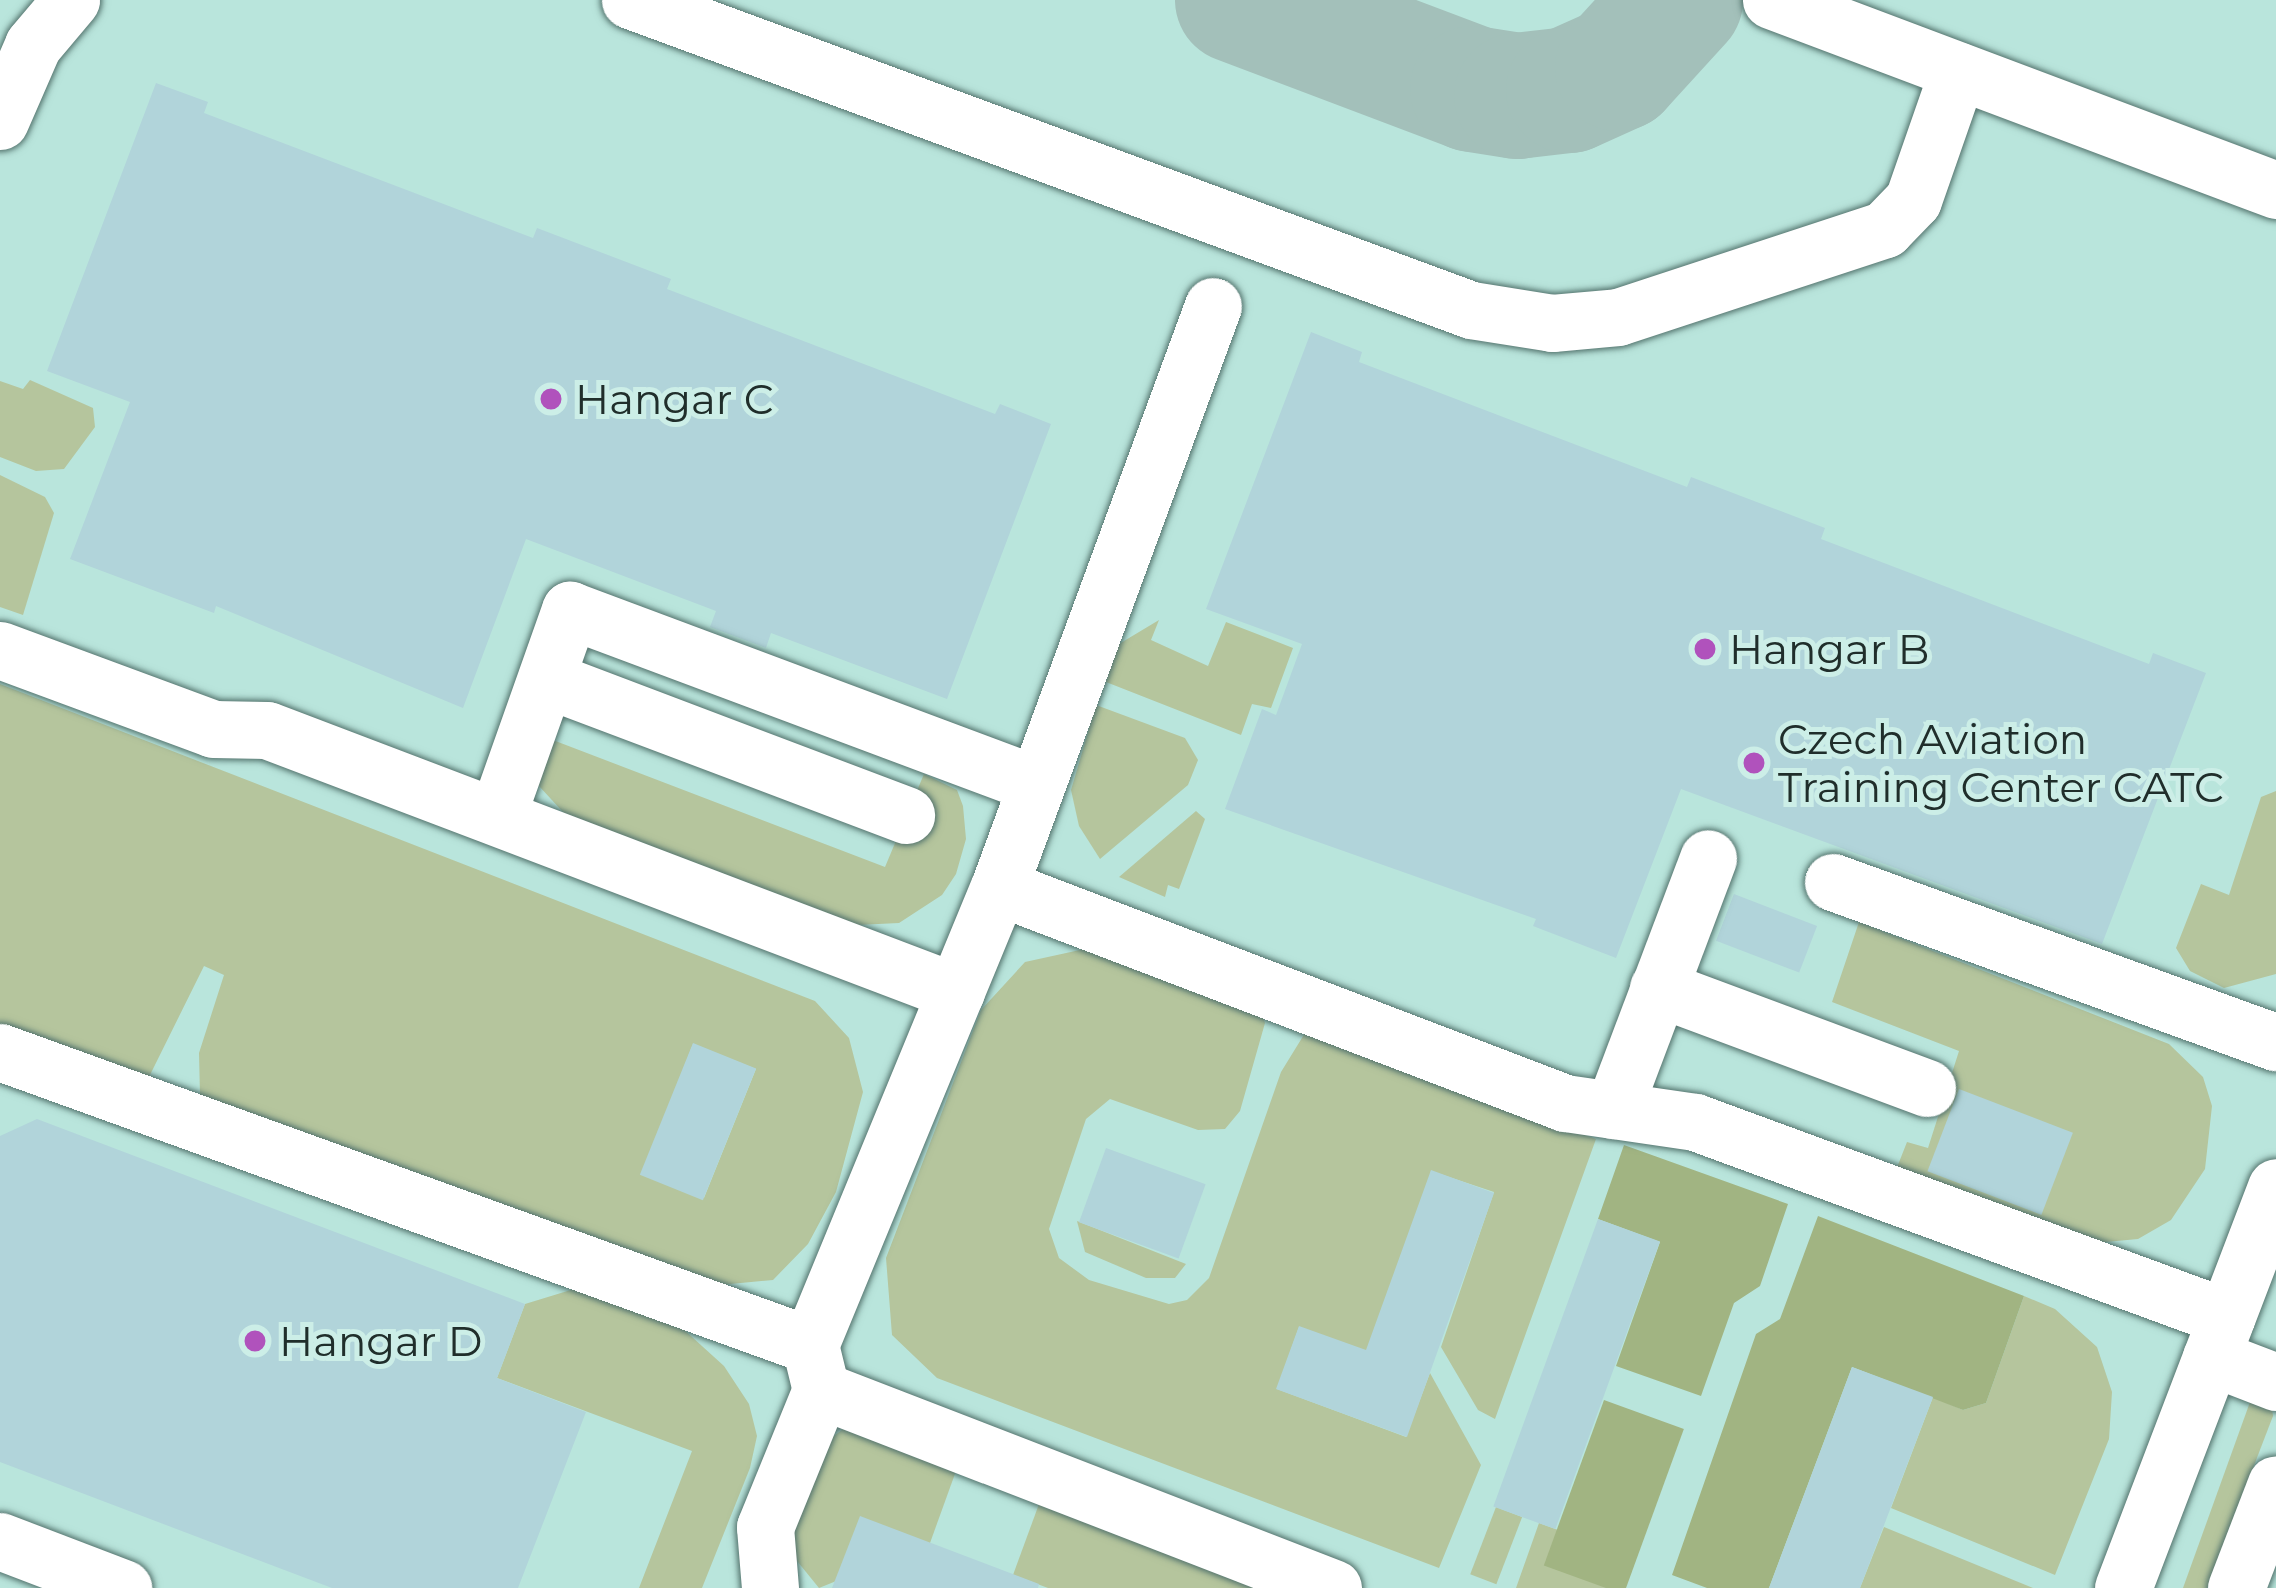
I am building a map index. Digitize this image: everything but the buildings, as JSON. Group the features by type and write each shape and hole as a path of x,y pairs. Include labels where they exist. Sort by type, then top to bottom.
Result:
{"lane":[{"path":"0,121 33,45 71,0"},
{"path":"630,0 1471,310 1552,323 1618,317 1885,229 1912,200 1958,71"},
{"path":"1771,0 2276,190"},
{"path":"770,1588 765,1528 816,1367 1213,306"},
{"path":"497,816 570,610 1036,784"},
{"path":"0,650 213,729 267,730 956,992"},
{"path":"546,679 906,815"},
{"path":"1612,1110 1708,858"},
{"path":"1833,882 2276,1042"},
{"path":"999,887 1565,1103 1695,1122 2219,1337 2276,1382"},
{"path":"1658,988 1927,1088"},
{"path":"0,1052 816,1367 1333,1588"},
{"path":"2123,1588 2276,1187"},
{"path":"2236,1588 2276,1484"},
{"path":"0,1541 123,1588"}],"shaded area":[{"path":"0,0 2276,0 2276,1588 0,1588"},
{"path":"30,380 93,408 95,427 64,469 36,471 0,457 0,381 23,389"},
{"path":"0,475 45,497 54,513 23,615 0,607"},
{"path":"1159,620 1151,640 1208,666 1226,622 1293,648 1271,708 1252,704 1241,735 1106,682 1119,644"},
{"path":"0,684 815,1001 849,1038 863,1092 836,1192 808,1244 773,1280 720,1285 200,1096 199,1053 224,975 204,966 149,1077 0,1025","holes":["693,1044 756,1069 704,1198 642,1174"]},
{"path":"1096,705 1185,738 1198,760 1188,785 1100,859 1079,826 1071,790"},
{"path":"545,737 885,867 924,774 957,790 963,806 966,839 956,874 942,895 899,923 857,925 573,823 539,786"},
{"path":"2276,791 2276,974 2224,988 2190,971 2176,948 2201,884 2229,895 2261,797"},
{"path":"1196,811 1205,819 1179,889 1168,885 1165,897 1119,877"},
{"path":"1859,922 2169,1044 2203,1077 2212,1106 2205,1169 2171,1220 2138,1239 2095,1243 1894,1175 1907,1142 1928,1148 1959,1051 1832,1002"},
{"path":"1089,948 1262,1014 1265,1023 1240,1111 1225,1129 1198,1130 1110,1099 1086,1119 1049,1229 1059,1258 1089,1280 1169,1304 1187,1300 1209,1278 1281,1072 1305,1033 1596,1139 1495,1419 1478,1410 1441,1347 1494,1192 1431,1171 1403,1364 1299,1327 1277,1389 1406,1437 1430,1373 1481,1465 1439,1568 937,1378 892,1335 886,1258 981,1010 1025,962"},
{"path":"1077,1221 1186,1264 1175,1278 1146,1278 1085,1252"},
{"path":"574,1289 681,1327 724,1366 749,1404 757,1436 750,1468 702,1588 639,1588 692,1451 497,1378 525,1304"},
{"path":"2024,1296 2055,1309 2097,1347 2112,1392 2109,1439 2055,1575 1891,1508 1933,1397 1963,1410 1986,1403"},
{"path":"2250,1402 2272,1409 2273,1416 2207,1588 2183,1588"},
{"path":"850,1424 956,1471 930,1543 819,1588 793,1556 791,1533 827,1441"},
{"path":"1039,1504 1262,1588 1048,1588 1013,1575"},
{"path":"1496,1507 1522,1517 1496,1584 1470,1574"},
{"path":"1539,1523 1558,1530 1545,1565 1608,1588 1516,1588"},
{"path":"1884,1527 2033,1588 1860,1588"}],"green space":[{"path":"1624,1145 1788,1204 1760,1286 1734,1303 1701,1396 1616,1366 1660,1242 1598,1219"},
{"path":"1818,1216 2024,1296 1986,1403 1963,1410 1852,1367 1769,1588 1707,1588 1672,1575 1756,1334 1780,1319"},
{"path":"1604,1400 1684,1429 1626,1588 1606,1588 1544,1565"}],"taxiway":[{"path":"1238,0 1473,89 1517,96 1569,90 1618,68 1680,0"}],"place":[{"name":"Hangar C","path":"551,399"},
{"name":"Hangar B","path":"1705,649"},
{"name":"Czech Aviation Training Center CATC","path":"1754,763"},
{"name":"Hangar D","path":"255,1341"}]}
